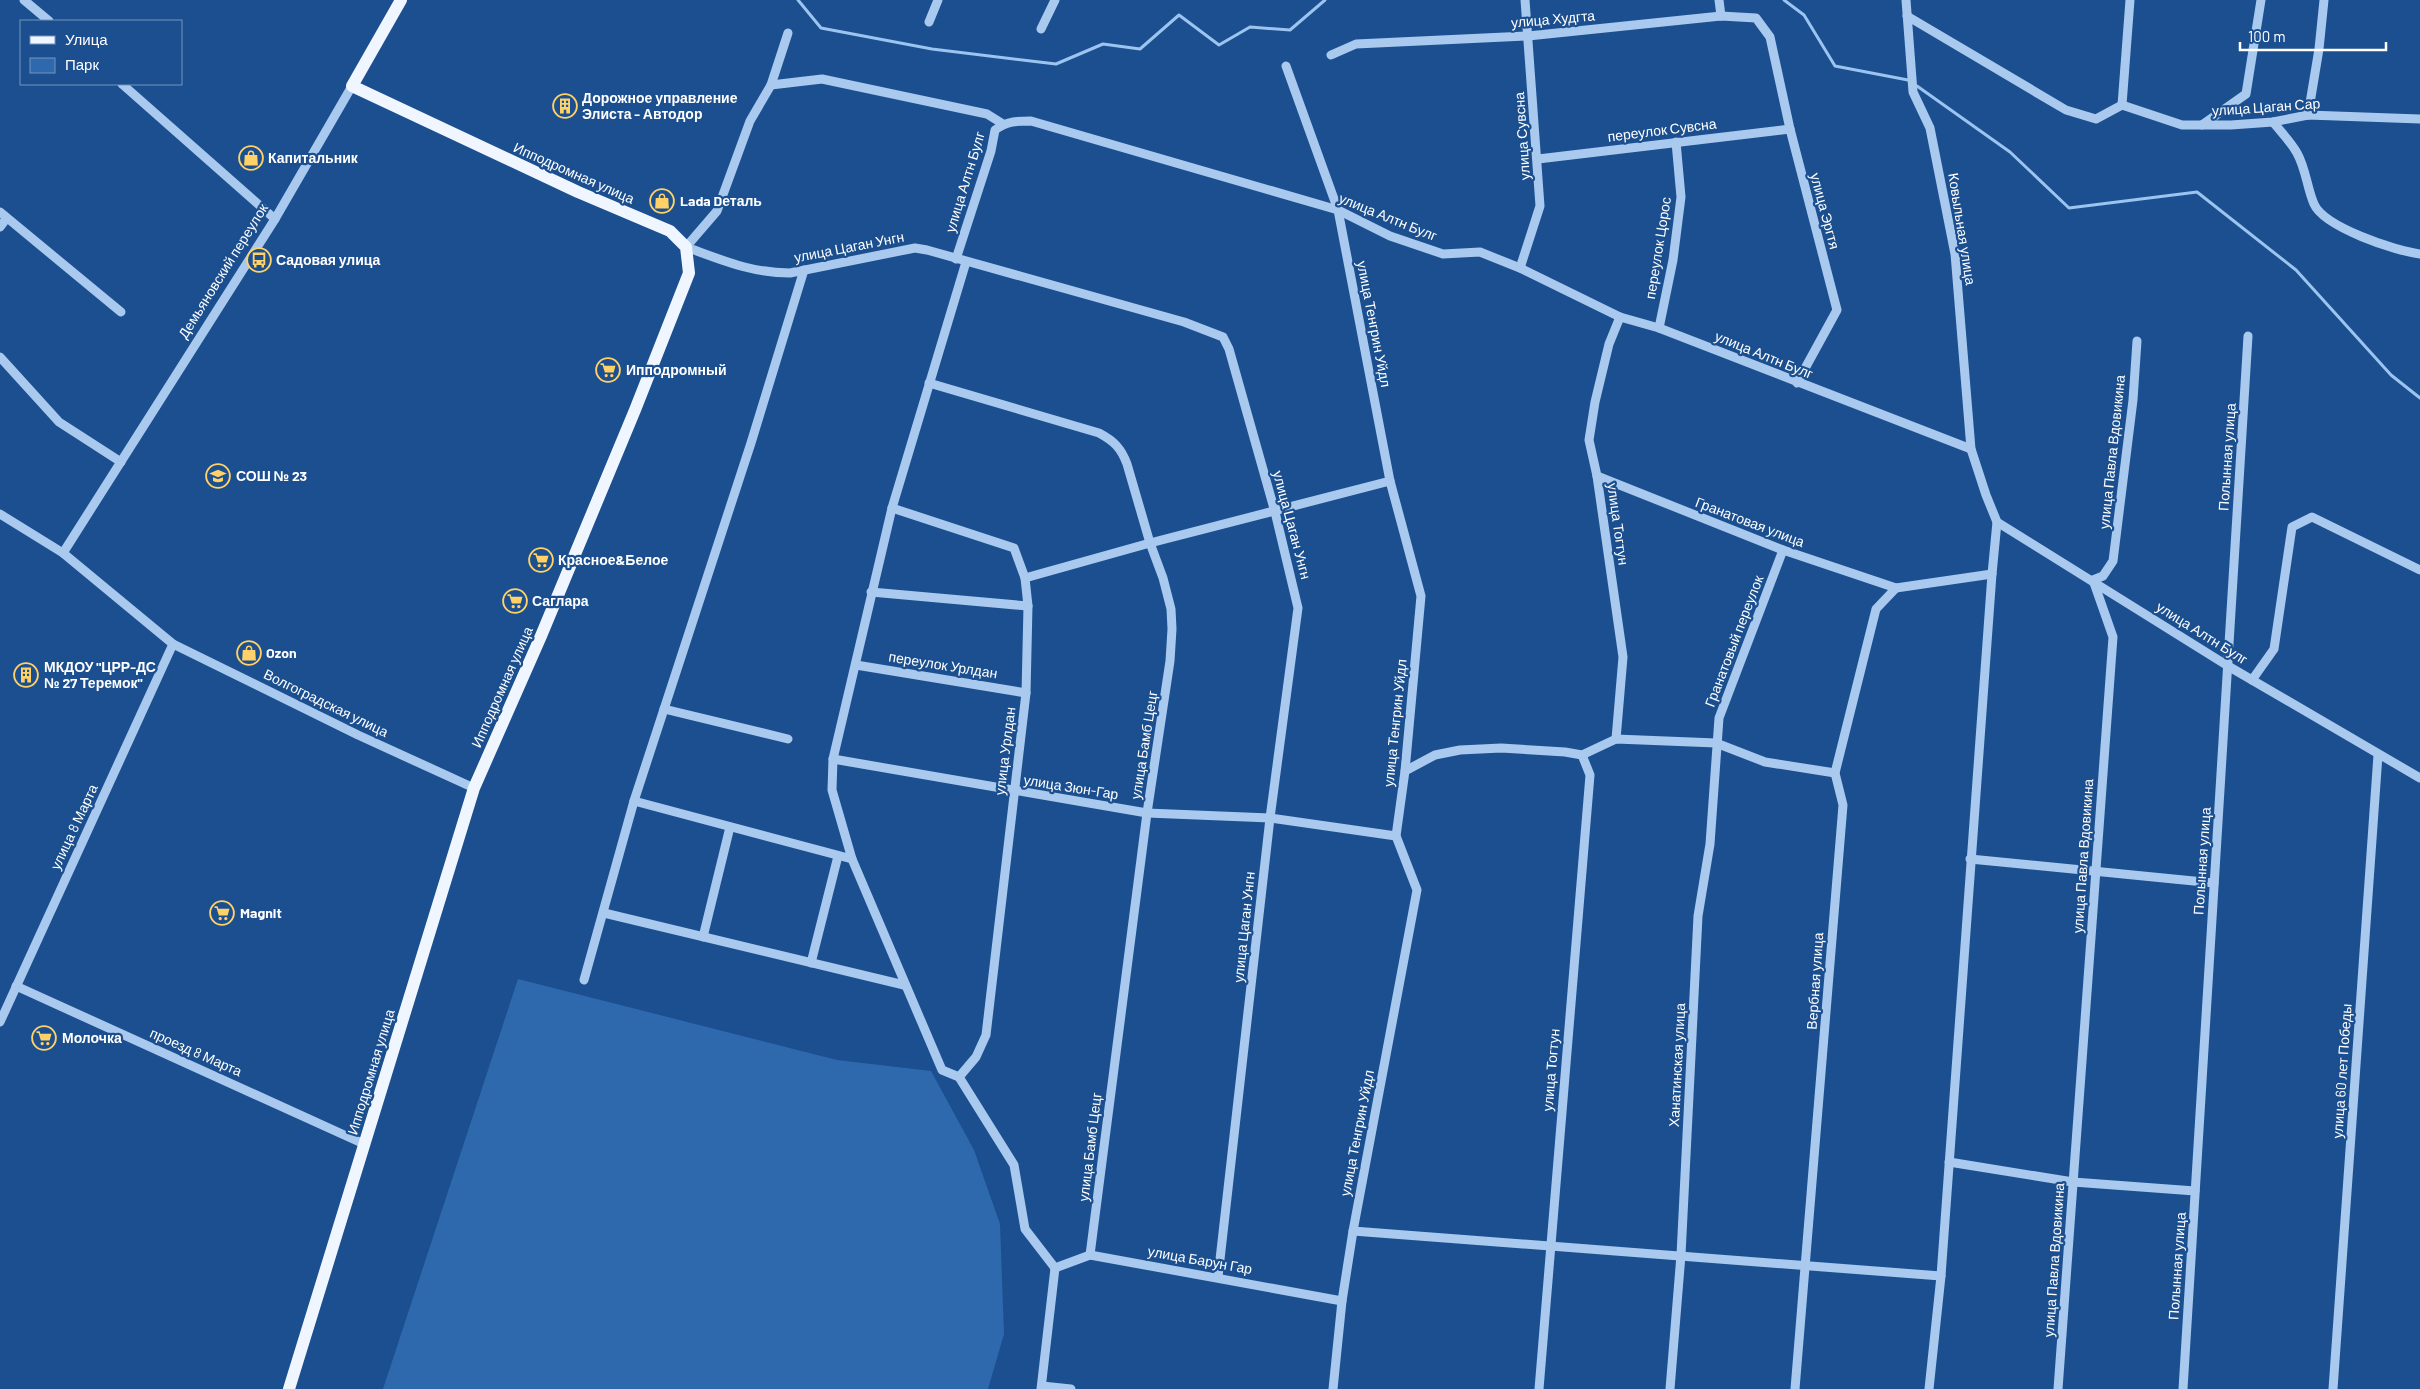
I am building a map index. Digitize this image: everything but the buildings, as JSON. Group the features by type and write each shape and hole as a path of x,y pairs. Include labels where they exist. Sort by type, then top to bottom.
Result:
{"main road":[{"name":"Демьяновский переулок","path":"352,86 401,0"},
{"name":"Ипподромная улица","path":"289,1389 474,788 541,636 689,273 686,247 670,231 578,192 352,86"}],"street":[{"path":"24,0 48,20"},
{"path":"929,22 938,0"},
{"path":"1041,29 1055,0"},
{"name":"улица Сувсна","path":"1520,268 1540,206 1525,0"},
{"path":"1719,0 1721,16"},
{"name":"Ковыльная улица","path":"1906,0 1913,92 1930,128 1954,254 1971,449 1997,522"},
{"path":"1906,16 2066,110 2096,119 2122,105 2130,0"},
{"path":"2202,125 2246,94 2261,0"},
{"path":"2308,115 2320,49 2324,0"},
{"name":"улица Худгта","path":"1330,55 1356,44 1528,36 1721,16 1756,18 1770,37"},
{"path":"686,247 717,211 750,121 771,85 788,33"},
{"name":"улица Эргтя","path":"1770,37 1790,129 1837,310 1797,383"},
{"name":"улица Тенгрин Уйдл","path":"1286,66 1338,210 1390,481 1421,596 1405,770 1396,836 1417,890 1353,1231 1342,1300 1333,1389"},
{"path":"771,85 822,79 987,114 1003,124"},
{"path":"123,85 274,219"},
{"name":"Демьяновский переулок","path":"63,554 274,219 352,86"},
{"name":"улица Цаган Сар","path":"2122,105 2165,121 2182,125 2273,122 2308,115 2420,119"},
{"name":"улица Алтн Булг","path":"956,259 991,151 995,130 1003,124 1015,121 1031,121 1338,210 1390,236 1443,254 1480,252 1520,268 1620,317 1659,328 1971,449"},
{"path":"2273,122 2297,153 2314,205 2326,219 2344,229 2408,253 2420,254"},
{"name":"переулок Сувсна","path":"1538,159 1790,129"},
{"name":"переулок Цорос","path":"1659,328 1673,260 1681,197 1676,142"},
{"path":"0,227 3,215 122,312"},
{"name":"улица Цаган Унгн","path":"686,247 754,271 790,273 915,248 938,252 966,262 1184,322 1223,337 1229,349 1275,512 1298,608 1270,818 1218,1277"},
{"path":"966,262 892,508 833,759 832,790 852,860 942,1070 959,1077 1014,1165 1025,1230 1055,1268 1042,1387 1071,1389"},
{"path":"584,980 634,801 751,443 804,270"},
{"name":"улица Тогтун","path":"1616,739 1623,656 1597,476 1589,440 1609,344 1620,317"},
{"name":"Полынная улица","path":"2183,1389 2248,336"},
{"name":"улица Павла Вдовикина","path":"2058,1389 2113,636 2093,580 2103,576 2113,561 2133,400 2137,341"},
{"path":"0,357 59,422 121,462"},
{"name":"улица Бамб Цецг","path":"929,383 1099,433 1114,442 1122,451 1127,464 1171,609 1170,661 1147,813 1090,1255"},
{"name":"Гранатовая улица","path":"1597,476 1783,550 1896,588"},
{"path":"1025,578 1150,542 1275,512 1390,481"},
{"name":"улица Урлдан","path":"892,508 1014,548 1025,578 1028,606 1026,693 986,1035 976,1057 959,1077"},
{"name":"Волгоградская улица","path":"0,514 63,554 173,644 358,735 474,788"},
{"path":"2252,680 2274,649 2292,527 2312,517 2420,570"},
{"path":"1930,1389 1941,1276 1970,859 1997,522"},
{"name":"улица Алтн Булг","path":"1997,522 2093,580 2228,666 2420,778"},
{"name":"Гранатовый переулок","path":"1716,743 1719,718 1783,550"},
{"path":"1896,588 1992,574"},
{"name":"Вербная улица","path":"1795,1389 1807,1266 1843,805 1835,773 1876,610 1896,588"},
{"path":"871,592 1028,606"},
{"name":"улица 8 Марта","path":"0,1022 173,644"},
{"name":"переулок Урлдан","path":"856,665 1026,693"},
{"path":"664,710 788,739"},
{"path":"1405,770 1435,755 1460,750 1501,748 1565,752 1582,755 1616,739 1716,743 1765,762 1835,773"},
{"name":"Ханатинская улица","path":"1670,1389 1681,1255 1698,916 1710,844 1716,743"},
{"name":"улица Тогтун","path":"1539,1389 1590,775 1582,755"},
{"name":"улица 60 лет Победы","path":"2333,1389 2378,755"},
{"name":"улица Зюн-Гар","path":"833,759 1147,813 1270,818 1396,836"},
{"path":"634,801 852,860"},
{"path":"703,937 730,827"},
{"path":"811,963 838,856"},
{"path":"1970,859 2214,883"},
{"path":"604,913 904,985"},
{"name":"проезд 8 Марта","path":"16,986 364,1144"},
{"path":"1949,1162 2073,1182 2195,1191"},
{"path":"1353,1231 1941,1276"},
{"path":"1055,1268 1090,1255"},
{"name":"улица Барун Гар","path":"1090,1255 1342,1300"}],"green space":[{"path":"518,979 837,1060 931,1071 974,1150 1000,1224 1004,1334 988,1389 383,1389"}],"waterway":[{"path":"798,0 821,28 932,49 1056,64 1103,44 1140,49 1179,15 1219,45 1250,27 1290,30 1325,0"},
{"path":"1784,0 1804,15 1835,66 1908,80"},
{"path":"1917,86 2010,152 2069,208 2197,192 2296,270 2391,375 2420,398"}],"place":[{"name":"Дорожное управление Элиста - Автодор","path":"565,106"},
{"name":"Капитальник","path":"251,158"},
{"name":"Lada Dеталь","path":"662,201"},
{"name":"Садовая улица","path":"259,260"},
{"name":"Ипподромный","path":"608,370"},
{"name":"СОШ № 23","path":"218,476"},
{"name":"Красное&Белое","path":"541,560"},
{"name":"Саглара","path":"515,601"},
{"name":"Ozon","path":"249,653"},
{"name":"МКДОУ \"ЦРР-ДС № 27 Теремок\"","path":"26,675"},
{"name":"Magnit","path":"222,913"},
{"name":"Молочка","path":"44,1038"}]}
